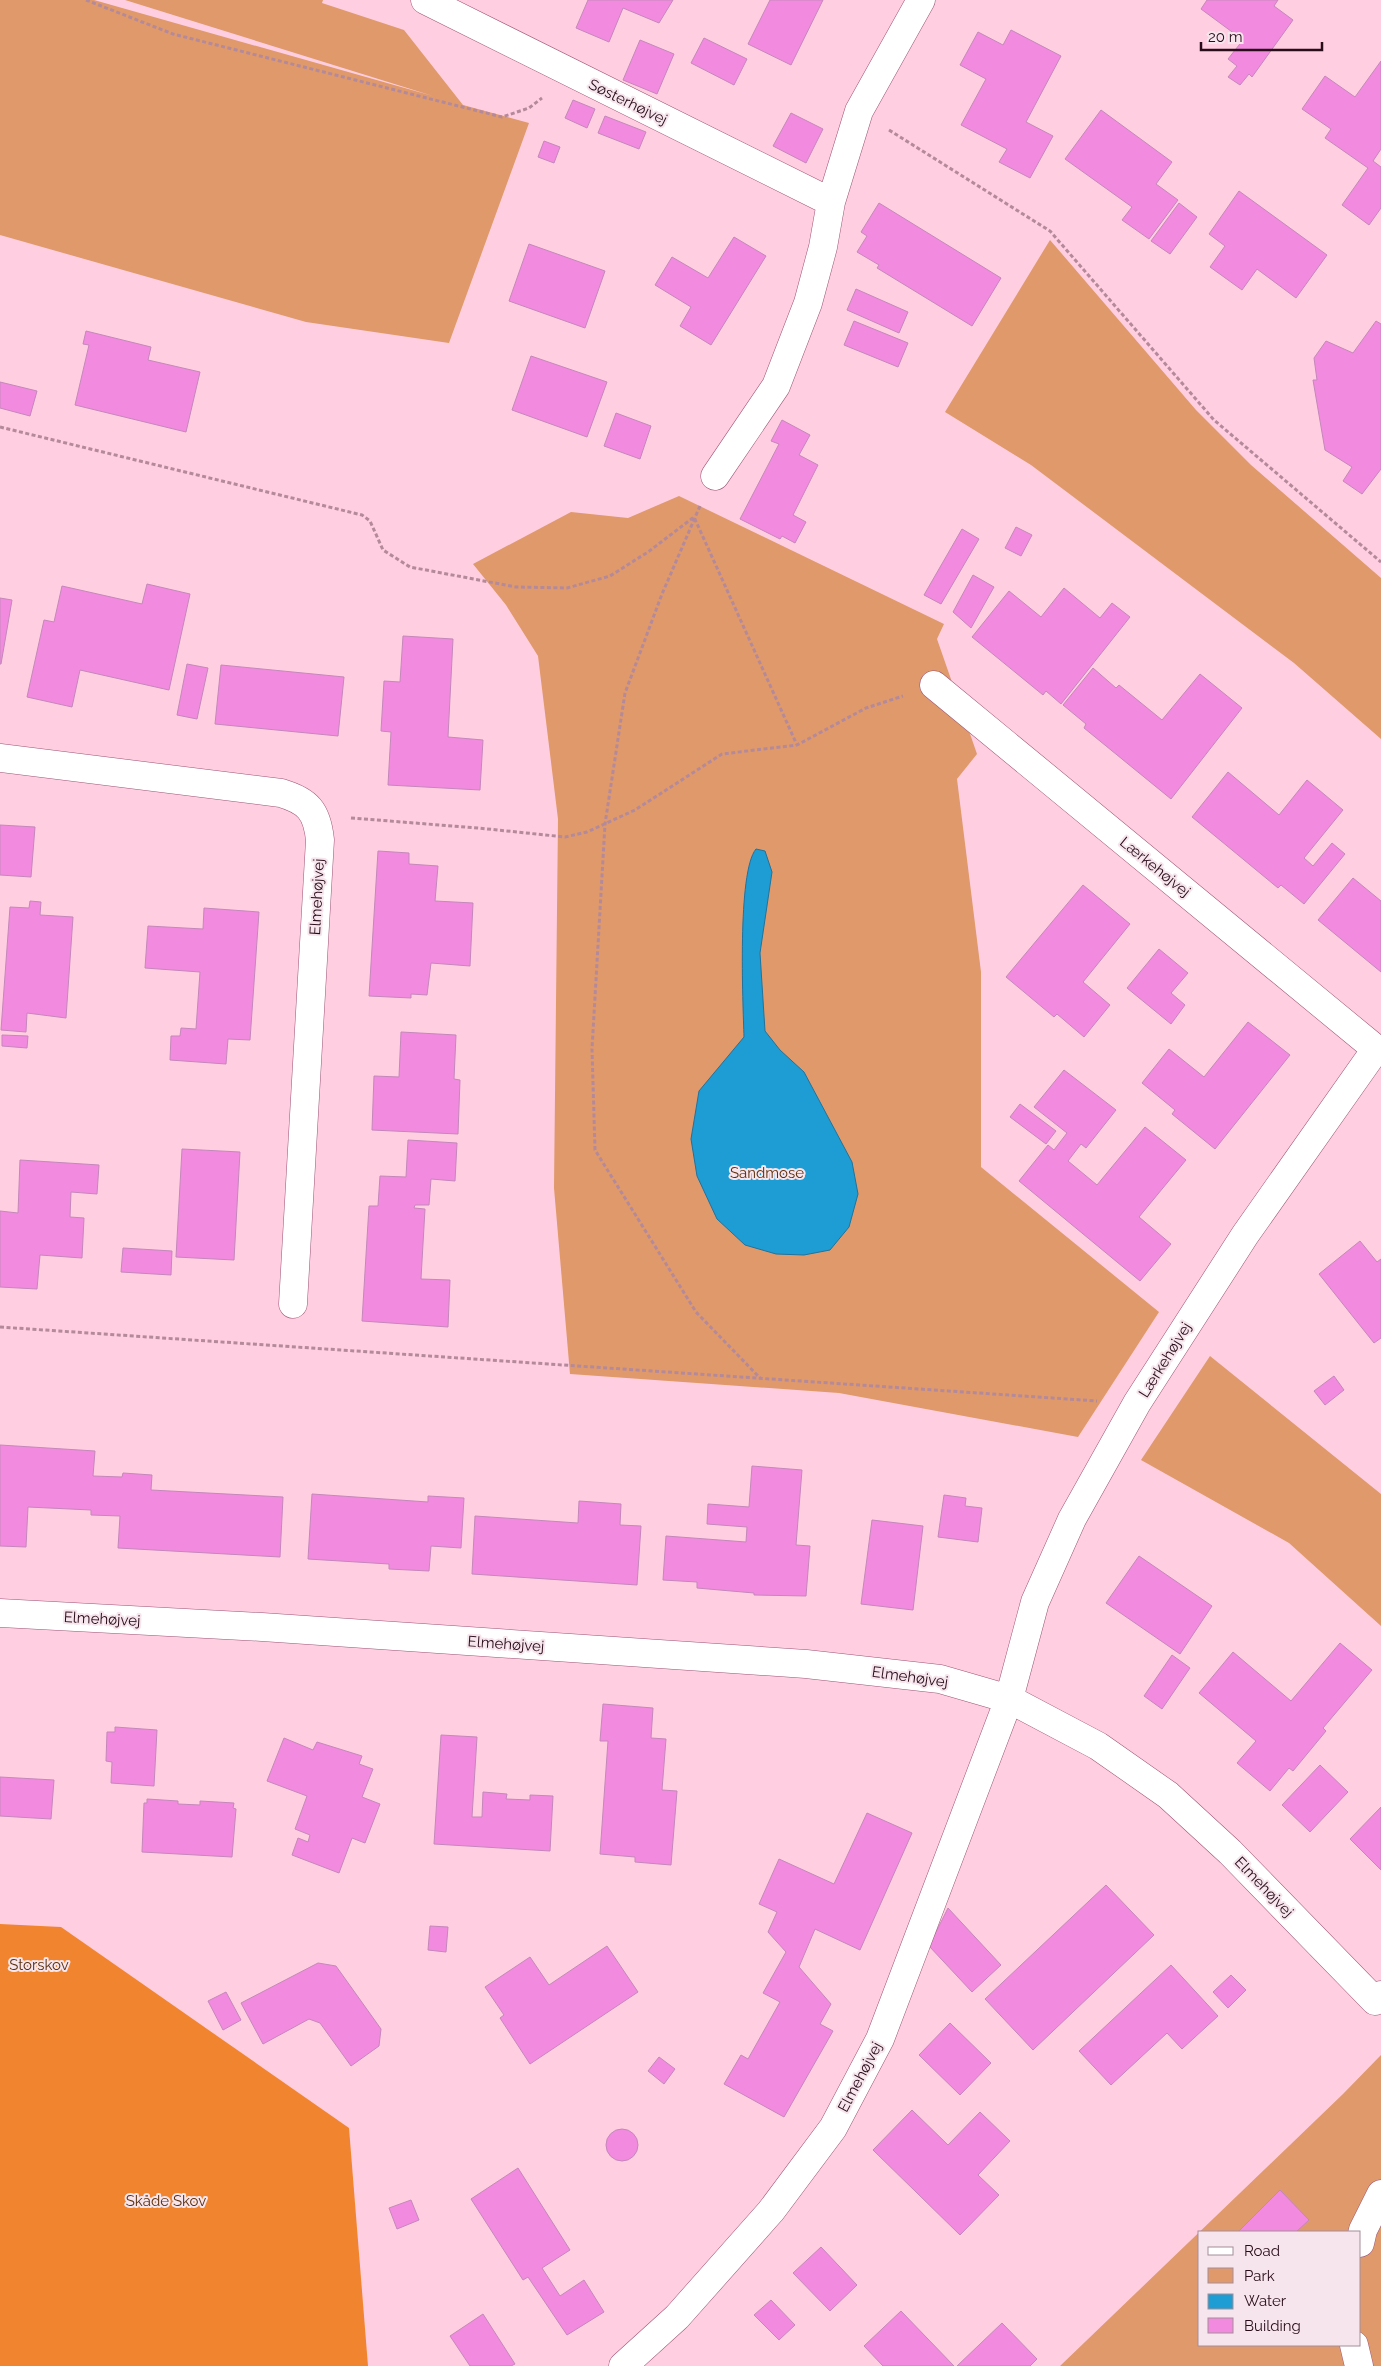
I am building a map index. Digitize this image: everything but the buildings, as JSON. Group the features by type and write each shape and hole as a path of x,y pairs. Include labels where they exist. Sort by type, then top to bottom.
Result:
{"street":[{"name":"Søsterhøjvej","path":"425,0 831,202"},
{"path":"715,476 776,386 808,303 823,247 831,202 859,111 921,0"},
{"name":"Lærkehøjvej","path":"934,685 1379,1051 1244,1234 1137,1403 1072,1519 1035,1602 1009,1699"},
{"name":"Elmehøjvej","path":"0,758 281,793 298,798 311,809 318,824 320,840 293,1304"},
{"name":"Elmehøjvej","path":"0,1613 252,1627 806,1664 940,1679 1009,1699 1098,1746 1168,1795 1230,1852 1379,2002"},
{"name":"Elmehøjvej","path":"623,2366 677,2317 771,2211 833,2128 880,2039 1009,1699"},
{"path":"1361,2239 1363,2230 1381,2194"},
{"path":"1354,2346 1359,2366"}],"path":[{"path":"86,0 173,34 502,117 528,108 548,95"},
{"path":"859,111 1050,231 1214,420 1381,562"},
{"path":"0,427 362,515 370,520 384,550 410,567 516,587 567,588 610,576 648,552 694,517"},
{"path":"715,476 694,517 625,693 605,824 592,1049 595,1150 696,1312 761,1378"},
{"path":"694,517 798,744"},
{"path":"318,824 358,817 565,837 587,832 635,810 722,754 798,744 866,708"},
{"path":"0,1327 1137,1403"}],"green space":[{"path":"0,0 94,0 433,96 125,0 323,0 322,3 404,30 463,105 529,123 449,343 306,322 0,235"},
{"path":"1050,240 1196,410 1251,465 1381,578 1381,739 1294,663 1031,465 945,412"},
{"name":"Sandmose","path":"679,496 944,624 937,639 977,754 957,779 981,972 981,1167 1159,1312 1078,1437 839,1393 570,1374 554,1188 558,819 538,656 506,605 473,564 571,512 628,518"},
{"path":"1210,1356 1381,1494 1381,1626 1289,1543 1141,1460"},
{"name":"Skåde Skov","path":"0,1924 61,1927 349,2128 368,2366 0,2366"},
{"path":"1381,2055 1381,2366 1060,2366 1198,2233 1198,2346 1361,2346 1361,2231 1200,2231"}],"water":[{"path":"756,849 765,851 772,872 760,953 765,1031 780,1050 804,1072 852,1162 858,1194 849,1227 830,1250 804,1255 776,1254 745,1245 717,1219 697,1176 691,1139 699,1091 744,1037 742,939 746,883 750,862"}],"park label":[{"name":"Storskov","path":"39,1965"}]}
